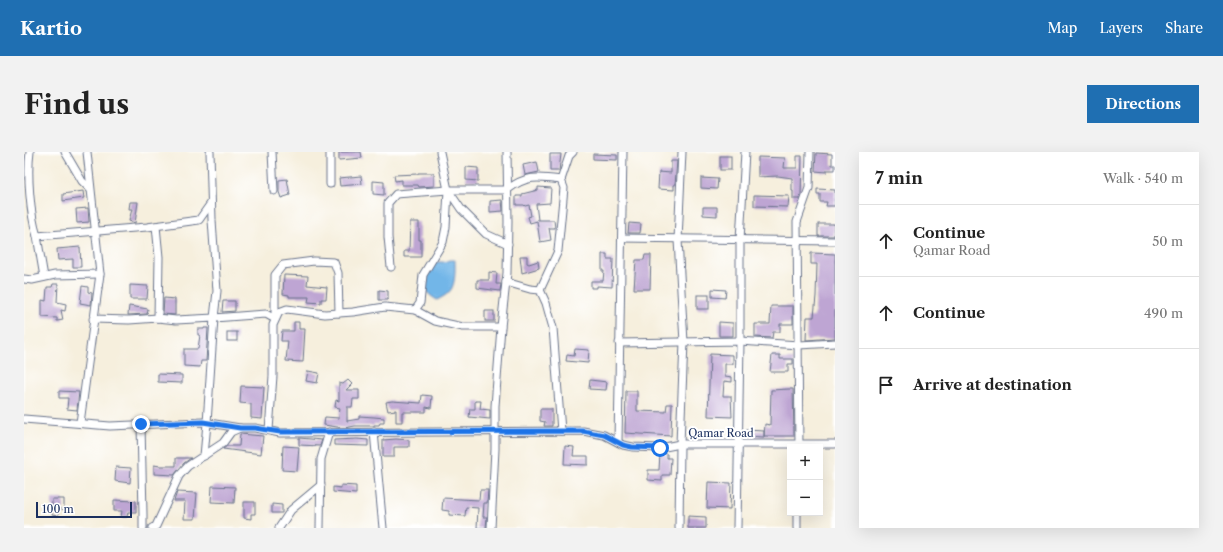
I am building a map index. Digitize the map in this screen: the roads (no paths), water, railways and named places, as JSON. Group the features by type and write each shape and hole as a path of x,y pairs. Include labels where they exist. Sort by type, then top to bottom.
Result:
{"street":[{"path":"30,152 29,172 33,224 37,236 44,277"},
{"path":"65,152 82,181 90,189"},
{"path":"80,423 100,274 87,152"},
{"path":"204,456 217,291 210,152"},
{"path":"272,152 274,191"},
{"path":"330,152 330,184"},
{"path":"415,310 420,303 423,274 443,242 446,227 448,190 440,152"},
{"path":"491,528 495,406 508,244 507,152"},
{"path":"561,431 553,328 546,303 540,290 558,251 564,188 561,180 569,156 573,152"},
{"path":"618,442 623,152"},
{"path":"679,528 680,444 684,342 678,240 682,152"},
{"path":"737,528 740,240 745,152"},
{"path":"799,444 797,222 809,188 810,152"},
{"path":"391,267 388,237 388,203 396,194 448,190 507,190 517,183 538,177 561,180"},
{"path":"448,190 461,209 486,234 508,244"},
{"path":"37,236 156,226 199,220 212,203"},
{"path":"156,226 159,257 158,318"},
{"path":"622,238 678,240 835,241"},
{"path":"275,319 275,275 283,265 314,261 334,262 338,273 339,313"},
{"path":"24,279 32,280 55,275 100,274"},
{"path":"506,282 530,289 540,290"},
{"path":"269,430 273,376 273,325 279,312 287,309 325,314 385,307 415,310 435,321 463,326 501,327"},
{"path":"93,319 128,320 158,318 176,320 266,314 275,319"},
{"path":"619,343 740,341 799,345 835,343"},
{"name":"Qamar Road","path":"24,419 110,426 207,423 280,432 583,431 610,437 623,445 632,447 660,448 680,444 787,445"},
{"path":"141,424 144,514 143,528"},
{"path":"152,528 156,526 178,476 188,466 223,443 231,432 240,428"},
{"path":"320,528 321,459 329,432"},
{"path":"374,432 383,528"},
{"name":"Qamar Road","path":"823,444 835,444"},
{"path":"279,528 292,510 321,485"},
{"path":"797,516 797,528"}],"water":[{"path":"455,260 455,276 452,288 444,296 437,300 427,292 424,283 425,279 432,262 444,262"}]}
